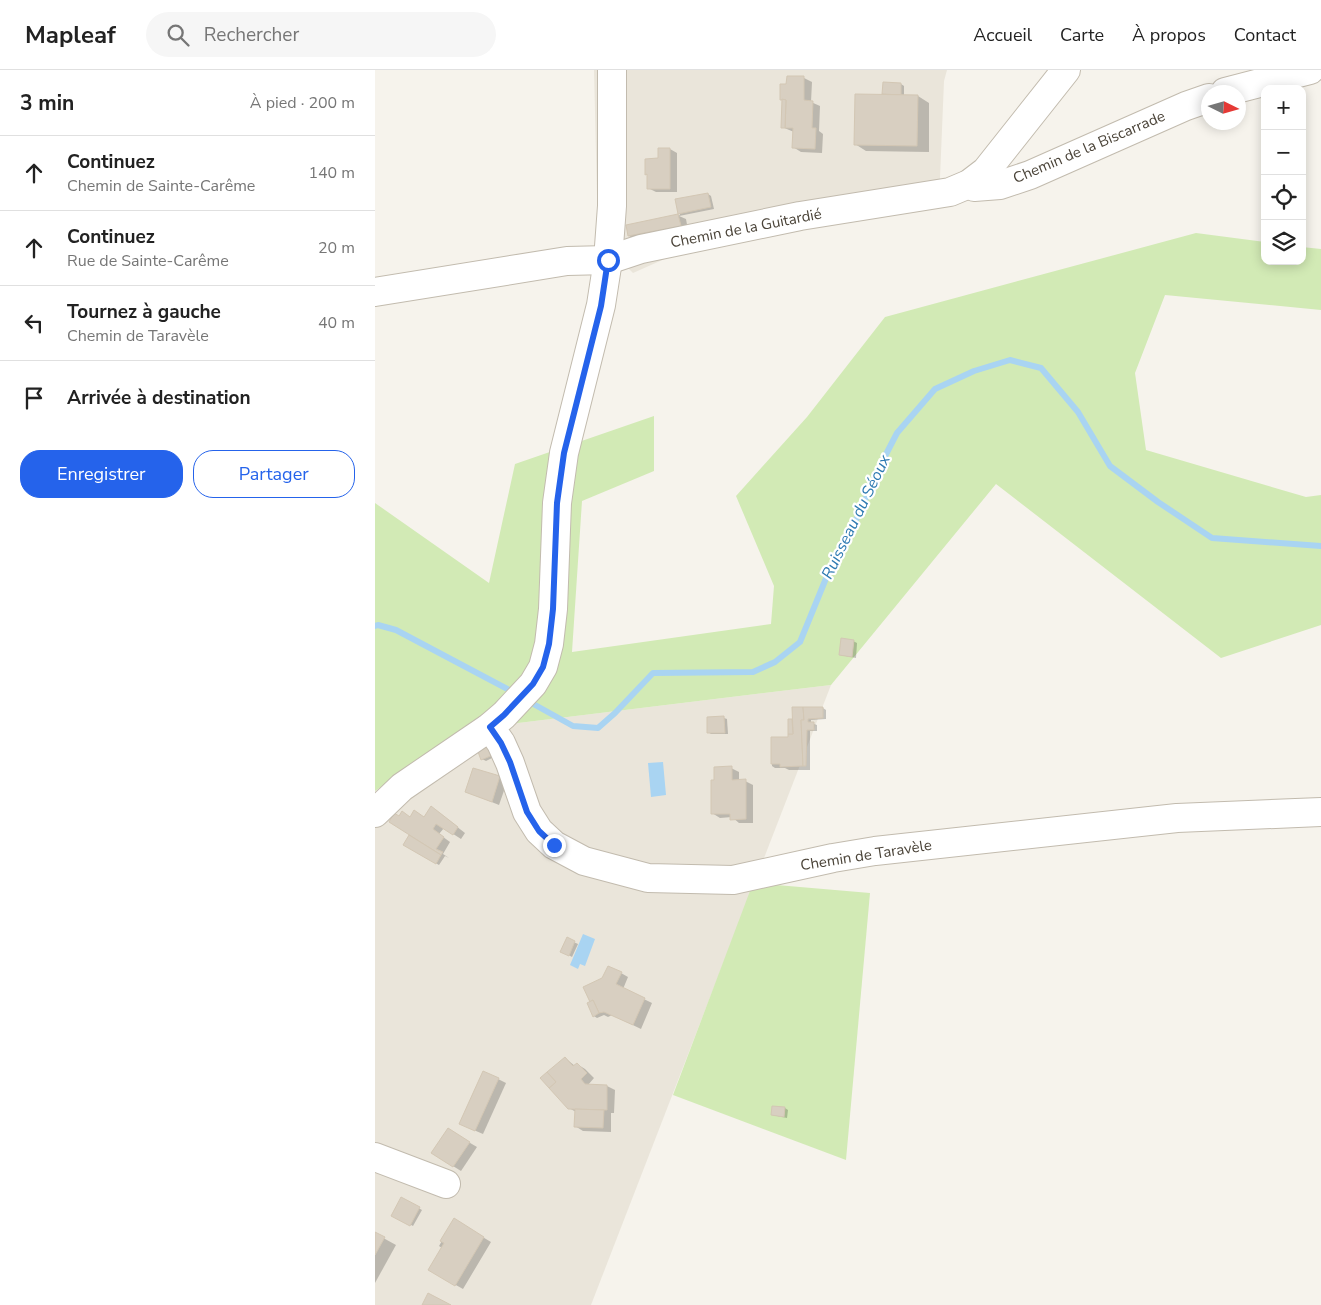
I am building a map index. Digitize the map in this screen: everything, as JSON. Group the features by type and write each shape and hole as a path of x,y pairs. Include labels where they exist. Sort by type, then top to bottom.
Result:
{"street":[{"path":"375,812 402,787 497,721 533,684 543,667 549,644 553,609 557,503 564,453 601,306 608,260 612,206 612,70"},
{"name":"Chemin de la Guitardié","path":"375,292 567,261 608,260 641,249 800,216 950,192 969,184 985,171 1066,70"},
{"path":"1246,87 1310,70"},
{"name":"Chemin de la Biscarrade","path":"969,184 974,187 999,185 1030,175 1201,101"},
{"name":"Chemin de Taravèle","path":"497,721 501,743 527,812 539,831 554,845 584,861 648,878 733,880 833,858 875,851 1177,818 1321,812"},
{"path":"375,1157 446,1184"}],"shaded area":[{"path":"594,70 947,70 944,81 939,202 669,257 633,273 598,238"},
{"path":"831,685 591,1305 375,1305 375,791 468,729"}],"green space":[{"path":"1196,233 1261,241 1261,265 1306,265 1306,247 1321,249 1321,310 1165,295 1135,373 1146,450 1306,497 1321,495 1321,625 1221,658 996,484 831,685 468,729 375,791 375,503 489,583 515,464 654,416 654,471 582,501 572,652 771,624 774,586 736,496 807,417 885,317"},
{"path":"753,883 870,893 846,1160 673,1095"}],"water":[{"path":"663,762 666,795 651,797 648,763"},
{"path":"583,934 595,939 585,966 580,964 578,969 570,965"}],"building":[{"path":"787,76 804,76 804,100 813,101 812,128 816,128 815,149 792,148 793,128 785,128 786,100 780,100 780,84 786,84"},
{"path":"883,82 901,83 901,95 882,94"},
{"path":"855,94 918,95 917,146 854,145"},
{"path":"782,99 786,100 785,128 781,128"},
{"path":"658,148 670,148 670,189 647,189 645,159 658,158"},
{"path":"708,193 711,207 678,214 675,199"},
{"path":"678,214 681,226 628,236 626,225"},
{"path":"841,638 854,640 852,657 839,655"},
{"path":"792,707 803,707 804,720 801,720 803,766 780,767 780,764 771,764 771,737 788,737 788,734 793,734"},
{"path":"803,707 823,707 823,718 808,719 808,722 814,722 814,730 807,730 806,766 803,766 801,720 804,720"},
{"path":"724,716 725,733 707,733 707,717"},
{"path":"788,719 792,719 793,734 788,734"},
{"path":"489,741 493,755 481,760 477,749"},
{"path":"732,766 732,780 746,779 746,819 730,820 730,814 711,814 711,780 714,780 714,767"},
{"path":"473,768 500,776 492,802 465,792"},
{"path":"431,806 458,827 453,835 436,824 433,829 444,837 436,849 443,852 441,855 389,822 394,813 399,816 402,811 410,817 414,810 424,817"},
{"path":"409,835 441,855 436,864 403,845"},
{"path":"567,937 575,941 569,956 560,952"},
{"path":"608,966 622,972 616,984 645,998 633,1025 604,1012 599,1013 593,1000 590,1002 583,987 602,978"},
{"path":"593,1000 599,1013 593,1017 587,1003"},
{"path":"565,1057 573,1066 577,1063 587,1073 581,1079 585,1084 607,1085 607,1110 568,1109 549,1088 556,1082 547,1072"},
{"path":"483,1071 499,1078 475,1131 459,1124"},
{"path":"547,1072 556,1082 549,1088 540,1078"},
{"path":"772,1106 785,1107 784,1117 771,1115"},
{"path":"575,1109 604,1110 603,1128 574,1127"},
{"path":"448,1128 470,1142 453,1167 431,1153"},
{"path":"401,1197 420,1207 410,1226 391,1216"},
{"path":"454,1218 484,1237 455,1286 428,1270 444,1243 440,1241"},
{"path":"375,1232 385,1237 375,1255"},
{"path":"428,1293 451,1305 422,1305"}],"waterway":[{"name":"Ruisseau du Séoux","path":"528,701 573,726 598,728 653,673 753,672 775,662 800,642 829,571 844,547 897,433 935,389 974,371 1010,360 1041,368 1078,412 1110,466 1158,502 1212,538 1321,546"},
{"name":"Ruisseau du Séoux","path":"375,626 378,625 396,630 515,693"}],"route":[{"path":"554,845 539,831 527,812 510,762 501,743 490,727 533,684 543,667 549,644 553,609 557,503 564,453 601,306 608,260"}]}
